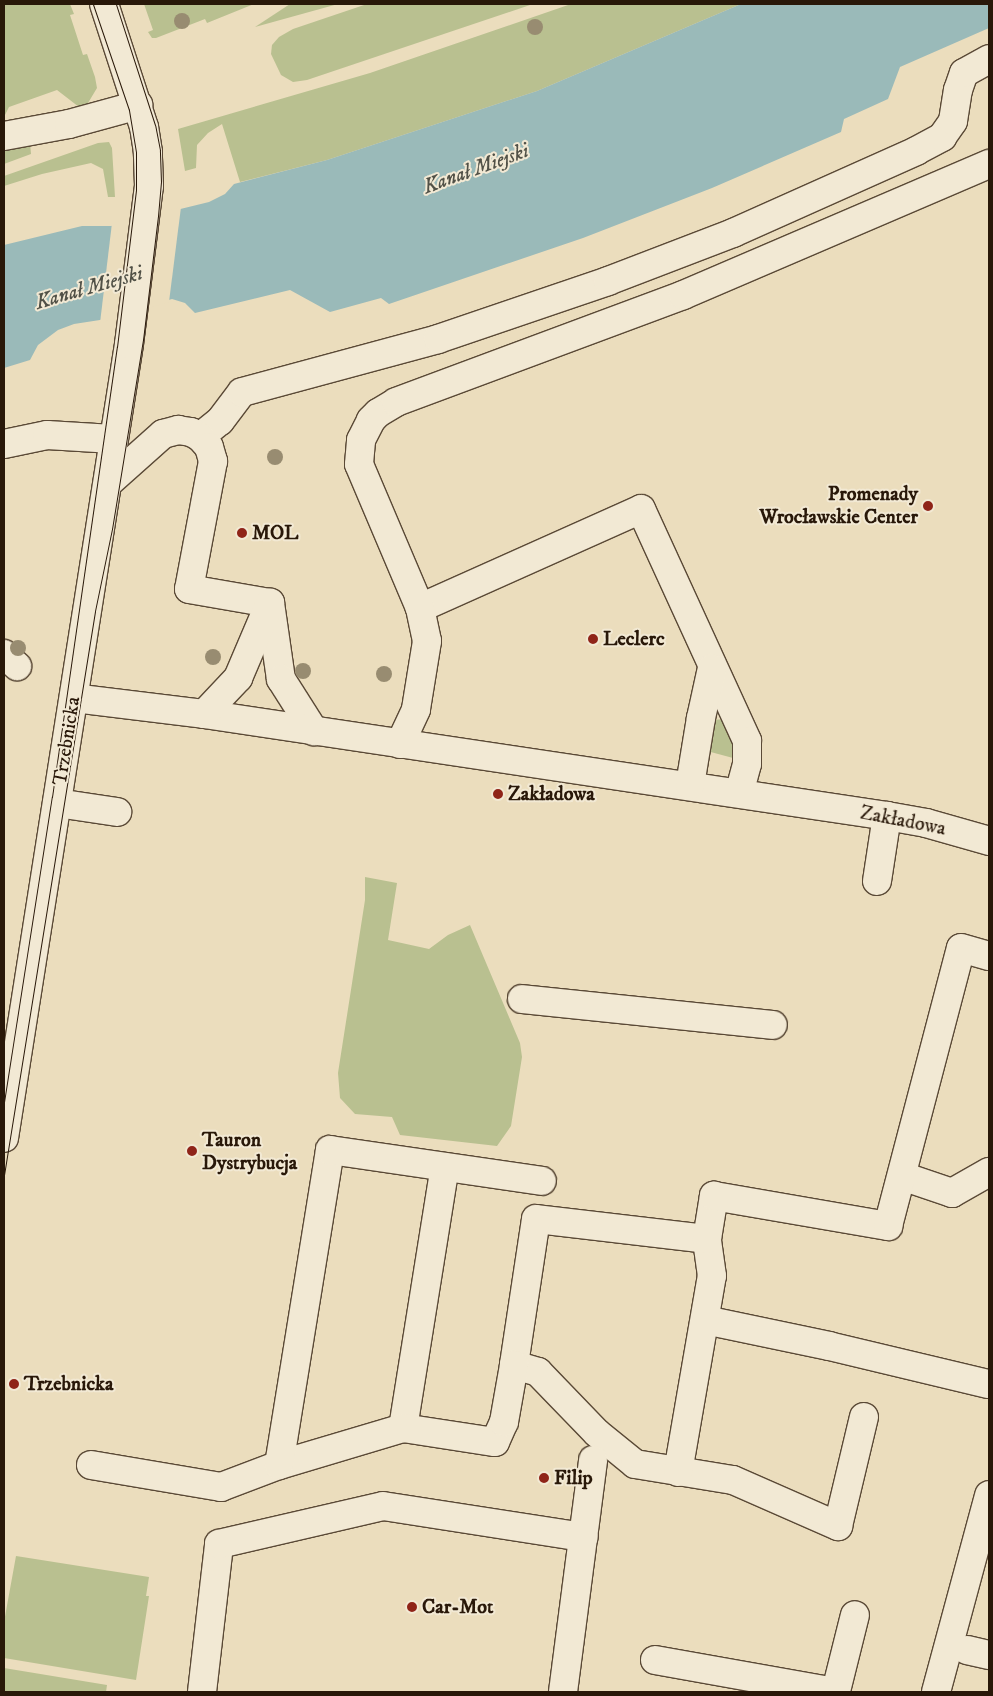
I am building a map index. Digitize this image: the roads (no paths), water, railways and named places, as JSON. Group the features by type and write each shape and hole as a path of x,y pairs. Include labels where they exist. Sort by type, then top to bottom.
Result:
{"street":[{"name":"Trzebnicka","path":"4,1138 108,483 113,439 129,344 149,186 148,152 144,127 104,4"},
{"path":"200,437 220,420 242,392 438,339 608,281 733,233 916,150 942,137 953,121 958,90 964,73 989,60"},
{"path":"4,136 69,124 138,105"},
{"path":"400,744 416,709 427,641 420,608 360,464 361,440 371,420 396,402 683,295 989,164"},
{"path":"108,483 163,434 178,430 190,432 200,437 209,447 213,461 189,589 270,602"},
{"path":"4,444 47,435 113,439"},
{"path":"420,608 641,509 747,742 747,764 739,793"},
{"path":"204,714 238,678 270,602"},
{"path":"270,602 281,679 314,731"},
{"path":"690,786 701,718 712,668"},
{"name":"Zakładowa","path":"74,698 204,714 887,816 926,823 989,841"},
{"path":"57,803 117,812"},
{"path":"877,881 887,816"},
{"path":"678,1472 712,1276 707,1239 714,1196 888,1226 961,948 989,956"},
{"path":"522,999 773,1025"},
{"path":"279,1465 330,1150 542,1181"},
{"path":"403,1428 445,1167"},
{"path":"902,1176 952,1193 989,1172"},
{"path":"91,1465 221,1487 279,1465 403,1428 495,1442 504,1422 536,1219 707,1239"},
{"path":"705,1320 989,1384"},
{"path":"514,1365 538,1372 597,1433 635,1464 732,1480 838,1526 864,1417"},
{"path":"563,1692 594,1460"},
{"path":"936,1692 989,1494"},
{"path":"202,1692 218,1544 383,1506 584,1537"},
{"path":"655,1660 835,1692 855,1615"}],"water":[{"name":"Kanał Miejski","path":"741,4 989,4 989,28 900,67 888,99 844,119 841,132 712,188 583,238 389,304 381,298 330,312 290,290 195,313 185,303 172,299 100,320 74,324 58,330 38,345 30,360 4,368 4,245 82,226 111,226 209,202 225,194 234,184 327,160 537,91"}],"tram line":[{"path":"4,1102 52,797 117,347 136,190 136,152 129,110 93,4"},
{"path":"4,1175 95,611 112,529 143,340 158,216 161,182 160,150 155,125 116,4"}],"place":[{"name":"Promenady Wrocławskie Center","path":"928,506"},
{"name":"MOL","path":"242,533"},
{"name":"Leclerc","path":"593,639"},
{"name":"Zakładowa","path":"498,794"},
{"name":"Tauron Dystrybucja","path":"192,1151"},
{"name":"Trzebnicka","path":"14,1384"},
{"name":"Filip","path":"544,1478"},
{"name":"Car-Mot","path":"412,1607"}]}
